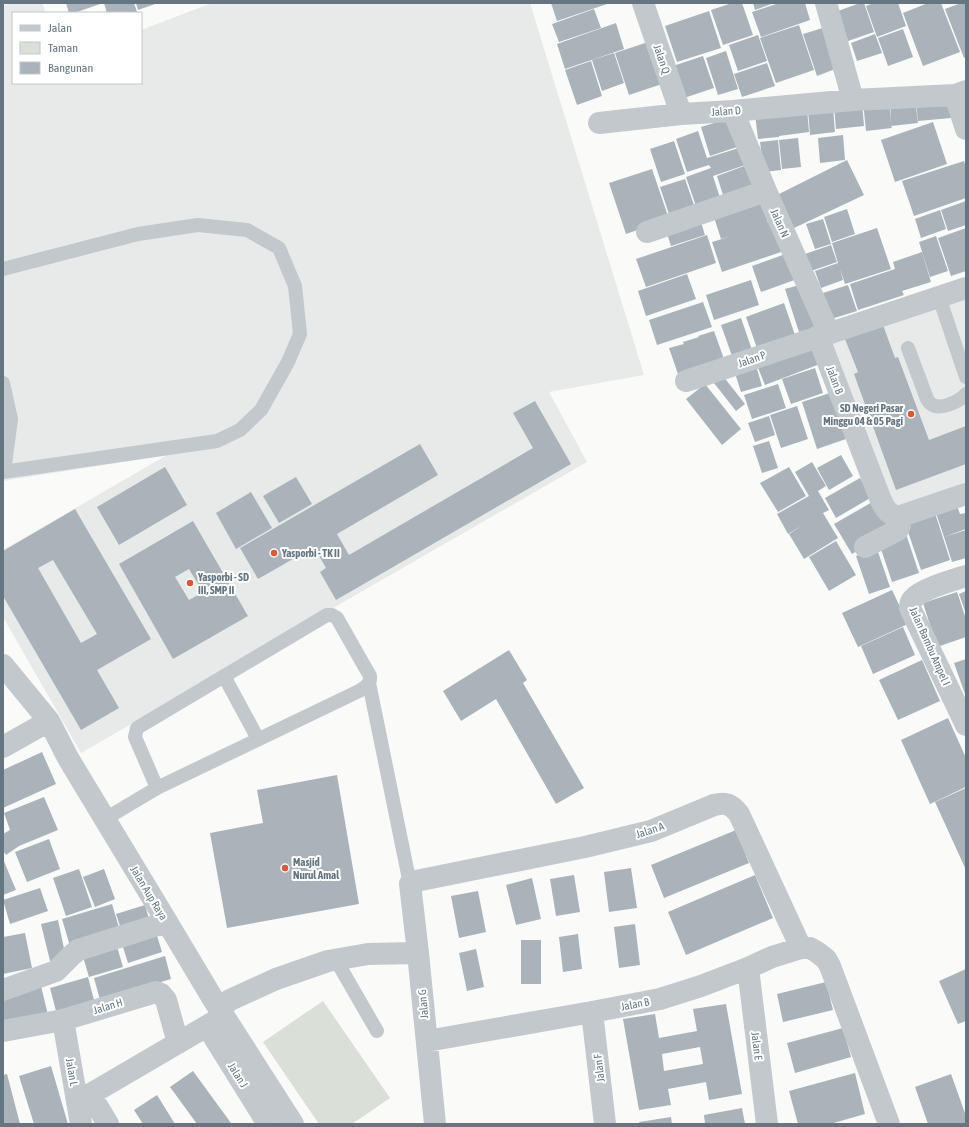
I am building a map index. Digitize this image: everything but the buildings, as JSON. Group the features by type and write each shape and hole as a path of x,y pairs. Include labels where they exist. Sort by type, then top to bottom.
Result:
{"street":[{"name":"Jalan Q","path":"643,3 681,114"},
{"path":"826,3 853,100"},
{"name":"Jalan D","path":"599,123 681,114 960,93"},
{"path":"960,93 966,129"},
{"name":"Jalan N","path":"733,111 824,335"},
{"path":"647,232 766,191"},
{"path":"824,335 966,288"},
{"name":"Jalan P","path":"686,381 824,335"},
{"name":"Jalan B","path":"824,335 884,506 888,512 898,517"},
{"path":"865,547 898,530 900,525 898,517 966,494"},
{"name":"Jalan Bambu Ampel I","path":"966,576 927,590 913,598 910,608 966,724"},
{"name":"Jalan Aup Raya","path":"3,665 49,721 68,758 167,922 217,1017 293,1124"},
{"path":"3,747 49,721"},
{"name":"Jalan A","path":"410,884 416,881 585,847 652,831 714,804 729,804 734,807 739,814 801,948"},
{"name":"Jalan G","path":"410,884 427,1041 434,1124"},
{"path":"3,990 56,971 78,950 167,922"},
{"path":"801,948 810,948 817,952 826,959 830,966 889,1124"},
{"name":"Jalan B","path":"427,1041 592,1012 679,994 748,968 772,957 801,948"},
{"path":"108,1124 83,1098 178,1043 217,1017 230,1000 276,979 328,961 368,954 418,953"},
{"name":"Jalan E","path":"748,968 767,1124"},
{"name":"Jalan H","path":"3,1031 63,1020 156,992 162,994 166,1000 178,1043"},
{"name":"Jalan F","path":"592,1012 605,1124"},
{"name":"Jalan J","path":"217,1017 268,1124"},
{"name":"Jalan L","path":"63,1020 83,1098 81,1124"}],"lane":[{"path":"3,269 138,234 198,225 247,230 279,248 295,286 300,334 288,362 261,410 240,430 217,442 4,472 11,419 3,383"},
{"path":"939,297 966,377"},
{"path":"908,348 927,399 932,405 940,407 962,398 966,394"},
{"path":"157,788 135,737 137,728 327,615 332,615 337,618 370,676 369,683 410,884"},
{"path":"224,676 258,739"},
{"path":"105,819 157,788 359,691 369,683"},
{"path":"336,960 377,1031"}],"shaded area":[{"path":"12,3 42,3 46,12 12,12 12,84 142,84 142,30 212,3 530,3 644,375 549,392 587,462 81,753 3,617 3,550 167,455 3,481 3,6"},
{"name":"SD Negeri Pasar Minggu 04 & 05 Pagi","path":"966,296 966,486 891,513 830,341"}],"green space":[{"path":"323,1001 390,1098 352,1124 319,1124 263,1042"}],"place":[{"name":"SD Negeri Pasar Minggu 04 & 05 Pagi","path":"911,414"},
{"name":"Yasporbi - TK II","path":"274,553"},
{"name":"Yasporbi - SD III, SMP II","path":"190,583"},
{"name":"Masjid Nurul Amal","path":"285,868"}]}
